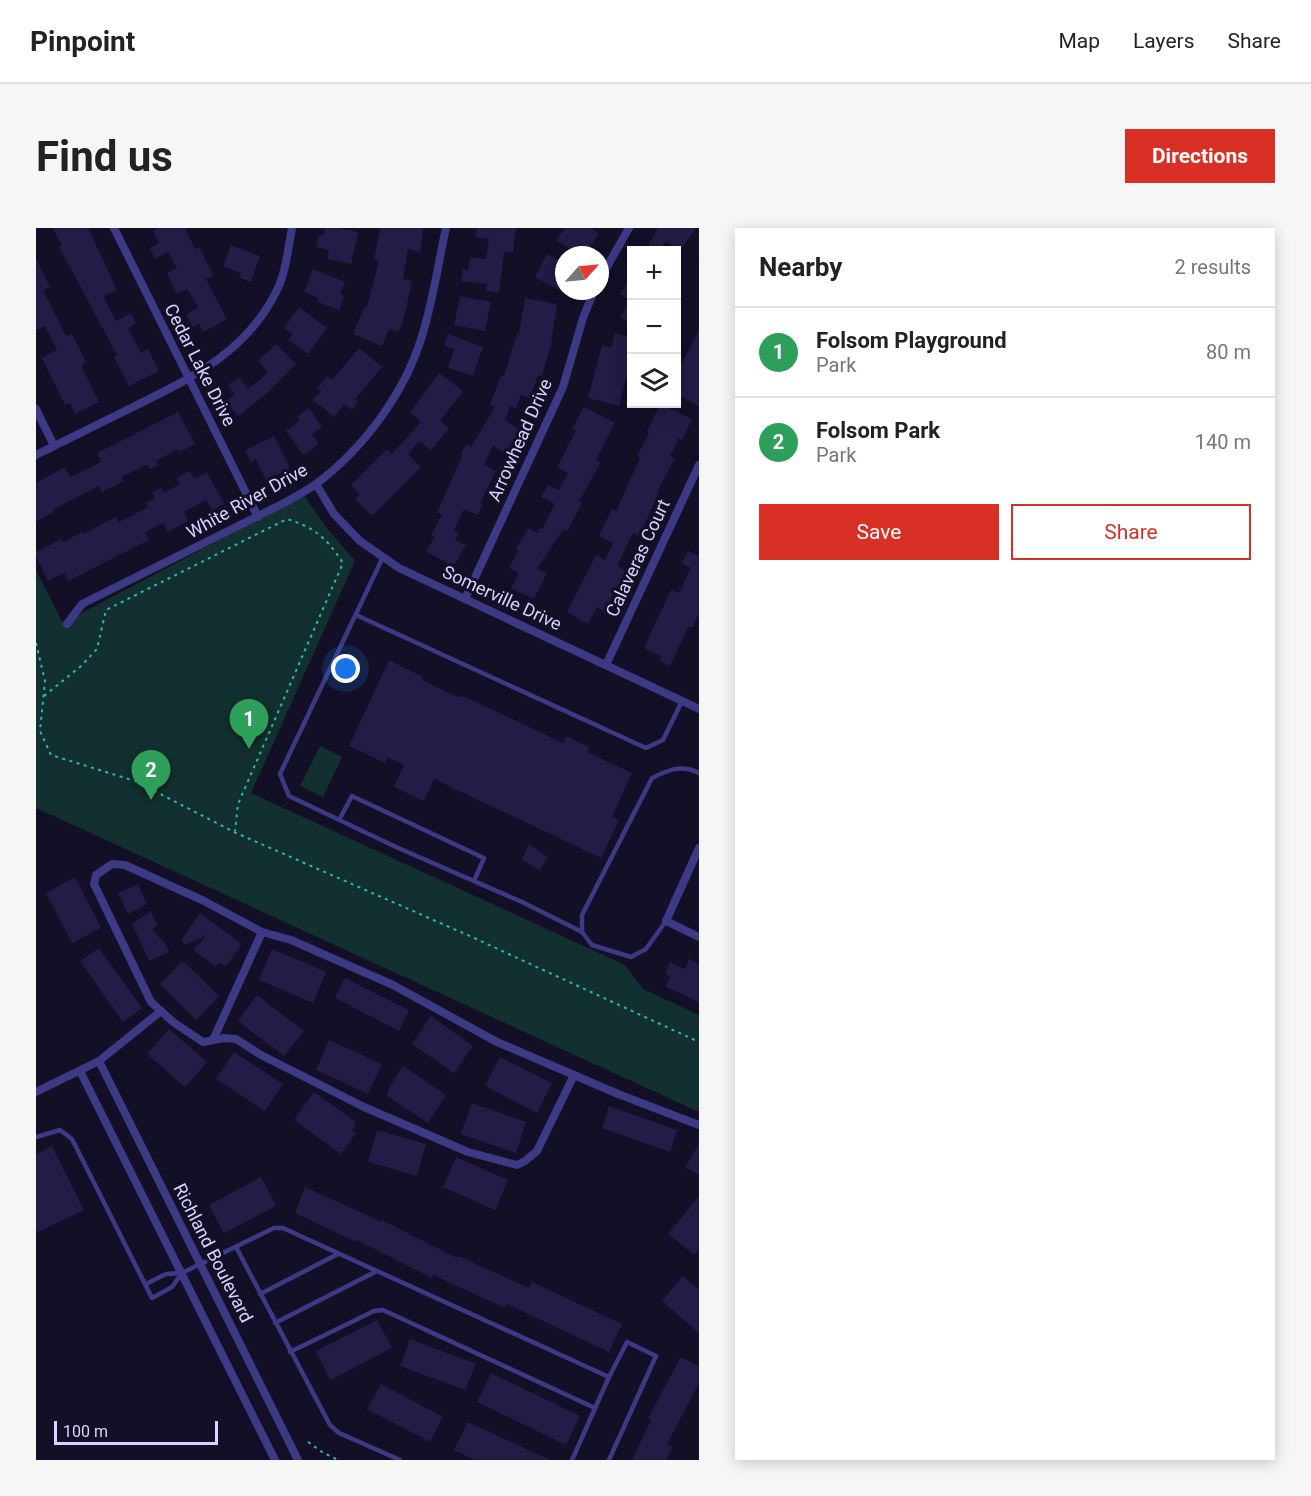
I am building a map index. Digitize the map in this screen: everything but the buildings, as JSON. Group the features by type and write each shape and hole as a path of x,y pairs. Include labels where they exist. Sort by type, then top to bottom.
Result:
{"street":[{"name":"Cedar Lake Drive","path":"114,228 258,517"},
{"path":"36,455 188,379 210,366 237,345 261,318 278,288 292,228"},
{"name":"White River Drive","path":"67,624 82,604 258,517 316,484 350,454 391,399 409,370 422,337 446,228"},
{"path":"609,263 629,228"},
{"name":"Arrowhead Drive","path":"465,599 563,387 590,300"},
{"path":"36,409 54,446"},
{"name":"Calaveras Court","path":"606,665 699,465"},
{"name":"Somerville Drive","path":"316,484 334,514 360,542 399,568 699,709"},
{"path":"699,848 666,921 699,937"},
{"path":"574,1075 537,1151 517,1165 468,1152 364,1107 261,1055 236,1039 203,1042 151,1002 94,884 96,874 112,864 125,865 201,900 262,933 291,940 393,985 497,1042 699,1125"},
{"path":"213,1040 262,933"},
{"path":"36,1092 99,1061 161,1011"},
{"name":"Richland Boulevard","path":"99,1061 298,1460"},
{"name":"Richland Boulevard","path":"80,1071 275,1460"}],"lane":[{"path":"383,557 280,774 289,796 522,902 582,932 592,945 630,957 646,949 666,921"},
{"path":"356,615 646,748 663,740 682,701"},
{"path":"582,932 582,915 652,778 673,768 693,770 699,773"},
{"path":"339,820 352,796 484,858 474,881"},
{"path":"36,1137 60,1130 72,1139 152,1298 172,1287 182,1273"},
{"path":"146,1284 166,1274 182,1273 274,1228 283,1228 609,1377"},
{"path":"236,1247 330,1425 339,1433 400,1460"},
{"path":"260,1294 338,1254"},
{"path":"275,1323 377,1271"},
{"path":"290,1352 374,1311 383,1310 595,1408"},
{"path":"572,1460 627,1342 656,1356 609,1460"}],"path":[{"path":"44,696 81,666 97,649 106,610 287,519 306,525 328,540 343,563 238,804 234,832"},
{"path":"36,643 45,681 40,731 51,754 135,781 234,832 472,937 699,1042"},
{"path":"309,1442 338,1460"}],"green space":[{"path":"304,495 326,527 355,561 251,793 625,965 643,989 699,1015 699,1112 36,808 36,570 63,623"},
{"path":"320,746 342,757 323,797 300,786"}],"place":[{"name":"Folsom Playground","path":"249,749"},
{"name":"Folsom Park","path":"151,800"}]}
